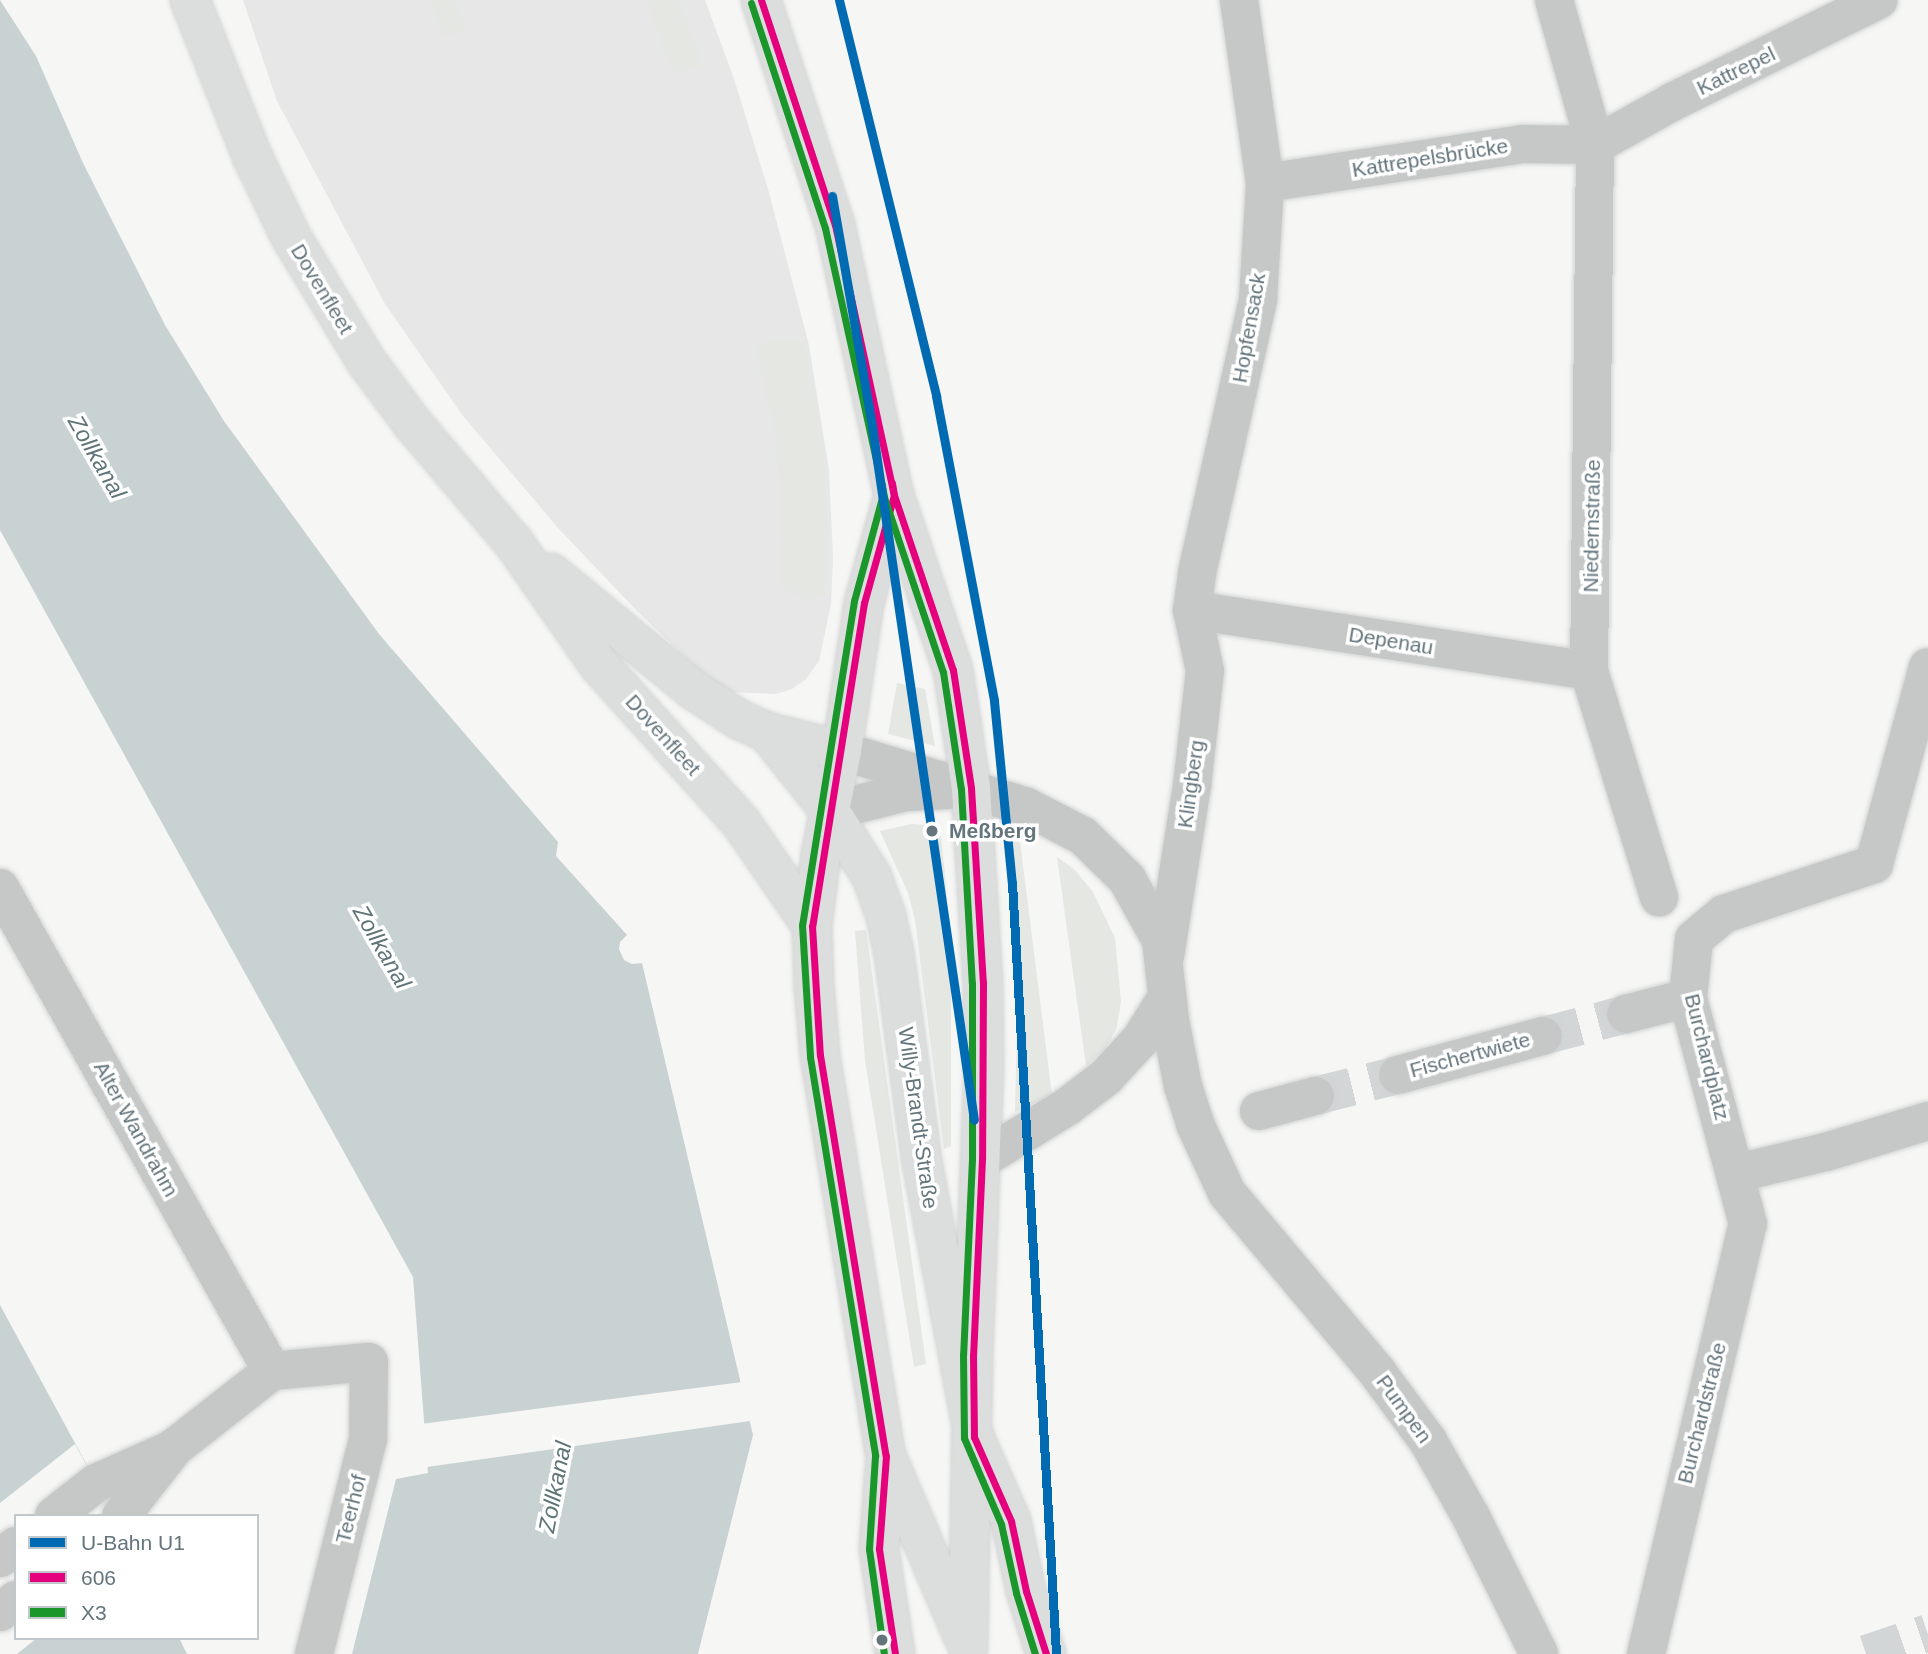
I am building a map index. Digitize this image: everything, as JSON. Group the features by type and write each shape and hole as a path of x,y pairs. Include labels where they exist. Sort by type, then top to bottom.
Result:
{"main road":[{"name":"Dovenfleet","path":"190,0 252,156 291,237 366,361 413,424 514,543 600,665 742,824 812,926"},
{"name":"Willy-Brandt-Straße","path":"761,0 835,225 894,495 953,670 971,788 983,983 982,1159 973,1355 974,1437 969,1651"},
{"name":"Willy-Brandt-Straße","path":"894,495 864,603 812,926 821,1055 886,1456 879,1549 895,1654"},
{"name":"Dovenfleet","path":"514,543 692,690 740,720 767,732 842,751"},
{"name":"Dovenfleet","path":"767,732 830,811"},
{"name":"Willy-Brandt-Straße","path":"830,811 872,877 886,916 894,953 922,1162 974,1437 1011,1521 1026,1591 1046,1654"},
{"name":"Willy-Brandt-Straße","path":"886,1456 969,1651"}],"street":[{"name":"Hopfensack","path":"1192,610 1197,573 1258,299 1265,183 1239,0"},
{"name":"Niedernstraße","path":"1554,0 1595,145 1589,671 1659,897"},
{"name":"Kattrepel","path":"1595,145 1674,101 1878,0"},
{"name":"Kattrepelsbrücke","path":"1265,183 1522,144 1595,145"},
{"name":"Depenau","path":"1192,610 1589,671"},
{"name":"Klingberg","path":"1165,958 1192,786 1205,671 1192,610"},
{"name":"Burchardplatz","path":"1737,1173 1688,998 1694,939 1724,915 1874,864 1928,667"},
{"path":"842,751 1027,807 1083,836 1127,879 1150,916 1165,958 1167,997 1141,1039 1106,1077 1068,1106 982,1159"},
{"path":"830,811 906,792 971,788"},
{"name":"Alter Wandrahm","path":"0,888 272,1371"},
{"name":"Pumpen","path":"1167,997 1183,1086 1195,1124 1227,1193 1377,1371 1429,1441 1471,1517 1539,1654"},
{"path":"1626,1014 1688,998"},
{"name":"Fischertwiete","path":"1398,1075 1543,1036"},
{"path":"1259,1111 1315,1096"},
{"path":"1737,1173 1826,1152 1928,1121"},
{"name":"Burchardstraße","path":"1646,1654 1748,1224 1737,1173"},
{"name":"Teerhof","path":"272,1371 369,1362 368,1439 314,1654"},
{"path":"57,1514 96,1483 175,1447 272,1371"},
{"path":"123,1514 175,1447"}],"shaded area":[{"path":"243,0 705,0 734,79 768,189 809,345 829,470 833,558 831,604 819,661 806,679 792,689 776,694 732,692 712,683 638,612 559,529 463,416 385,304 277,101"},
{"path":"430,0 455,0 466,29 443,37"},
{"path":"646,0 679,0 702,63 673,74"},
{"path":"785,338 805,344 823,439 827,538 825,595 806,600 780,585 782,538 777,445 756,346"},
{"path":"897,683 925,689 935,746 888,734"},
{"path":"912,824 940,826 946,885 951,980 951,1146 944,1149 915,920 908,893 880,831"},
{"path":"1007,840 1020,842 1052,1095 1015,1112 1017,1024"},
{"path":"1057,857 1075,870 1093,892 1115,938 1121,1001 1117,1027 1106,1049 1086,1066"},
{"path":"866,930 926,1364 914,1367 865,1060 855,931"}],"water":[{"name":"Zollkanal","path":"0,0 36,56 83,163 165,325 224,421 379,634 558,842 556,856 627,935 620,942 619,949 624,960 632,964 642,963 753,1435 698,1654 352,1654 396,1479 428,1473 413,1277 0,530"},
{"path":"0,1305 107,1502 14,1514 14,1640 180,1640 187,1654 0,1654"}],"pier":[{"path":"742,1382 750,1421 427,1467 427,1471 394,1476 425,1470 421,1424"},
{"path":"75,1444 113,1514 14,1514 14,1640 34,1640 17,1654 0,1654 0,1503"}],"tunnel":[{"path":"1543,1036 1626,1014"},
{"path":"1315,1096 1398,1075"},
{"path":"1866,1654 1928,1633"}],"metro line":[{"name":"U1","path":"839,0 936,396 994,701 1012,883 1056,1654"},
{"name":"U1","path":"832,196 872,426 974,1120"}],"transit line":[{"name":"606","path":"761,0 835,225 894,495 953,670 971,788 983,983 982,1159 973,1355 974,1437 1011,1521 1026,1591 1046,1654"},
{"name":"X3","path":"751,3 825,228 884,497 943,672 961,789 972,983 972,1159 963,1355 964,1438 1001,1524 1016,1593 1035,1654"},
{"name":"606","path":"892,483 894,495 864,603 812,926 820,1055 886,1456 879,1549 895,1654"},
{"name":"X3","path":"882,485 883,494 854,601 802,925 810,1057 875,1456 869,1549 884,1654"}],"place":[{"name":"Meßberg","path":"932,831"}]}
